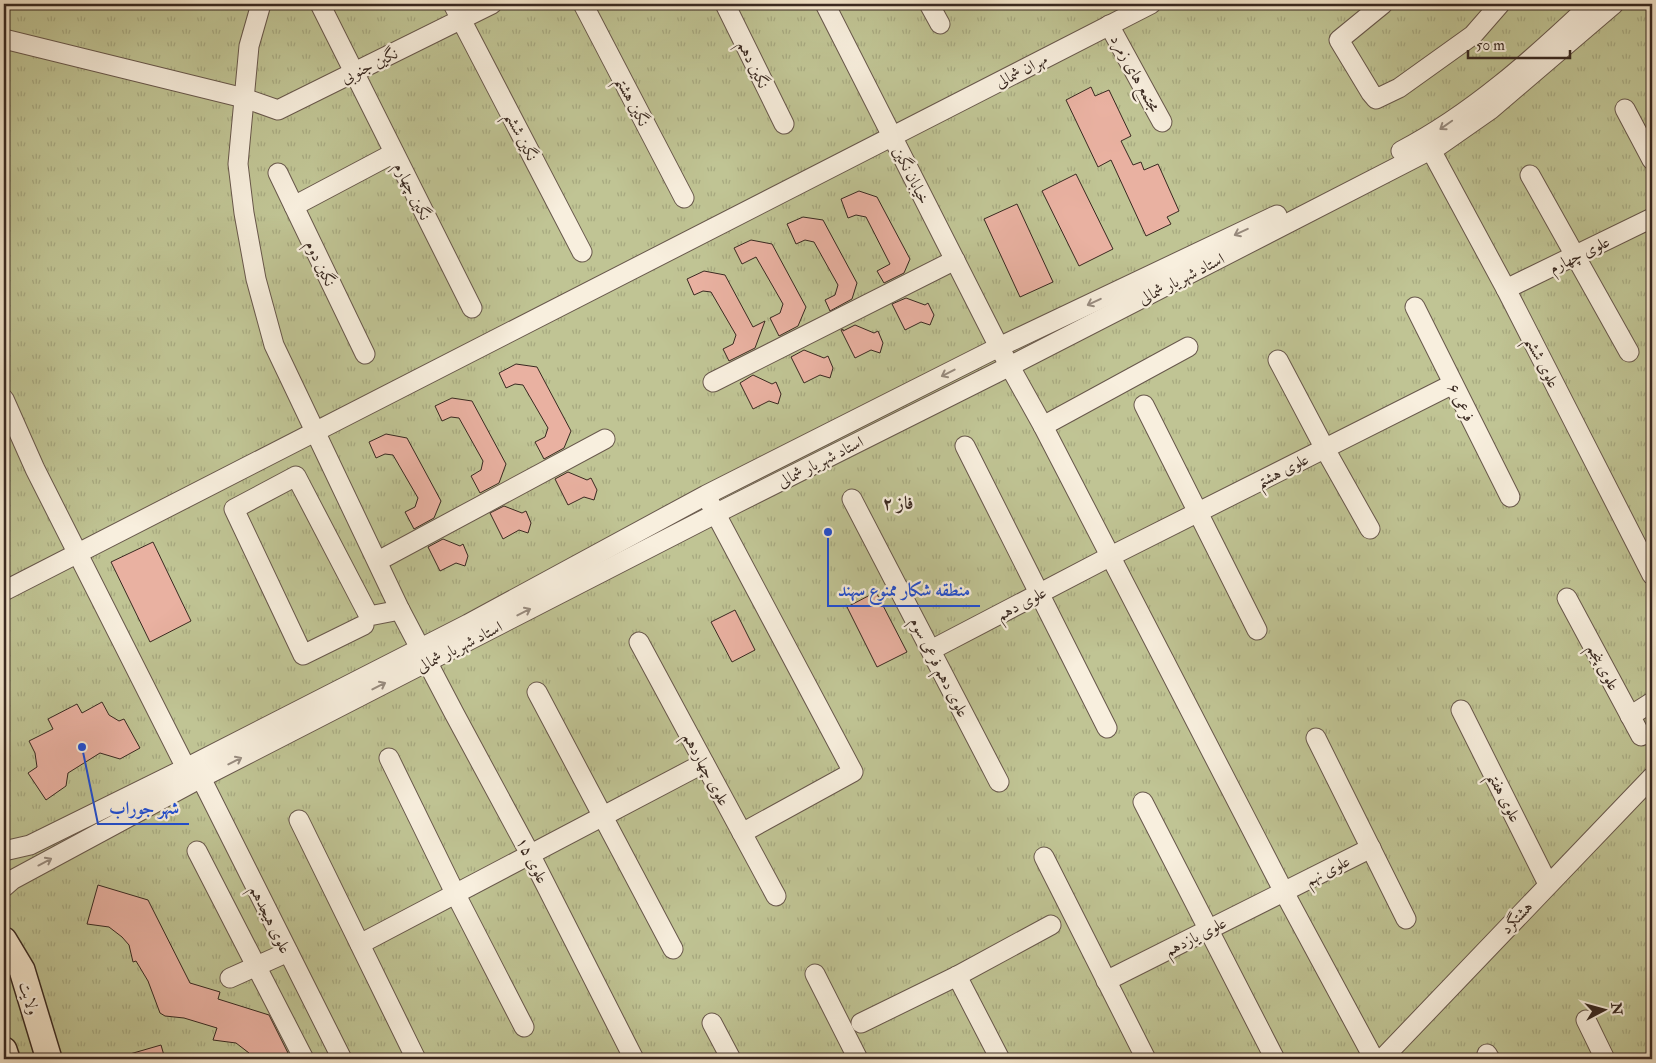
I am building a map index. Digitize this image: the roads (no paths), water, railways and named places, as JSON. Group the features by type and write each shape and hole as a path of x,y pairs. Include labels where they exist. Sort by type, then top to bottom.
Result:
{"main road":[{"name":"ولایت","path":"4,940 22,970 49,1059"},
{"path":"22,970 49,1021 64,1059"},
{"path":"4,1050 7,1059"}],"street":[{"name":"علوی ۱۵","path":"261,4 249,46 238,164 244,213 256,279 274,345 400,610 530,854 634,1059"},
{"name":"نگین چهارم","path":"320,4 472,308"},
{"name":"نگین جنوبی","path":"4,39 244,98 278,110 354,74 457,12 492,4"},
{"name":"نگین هشتم","path":"583,4 684,198"},
{"name":"نگین دهم","path":"725,4 784,124"},
{"name":"خیابان نگین","path":"825,4 999,347 1044,426 1284,892 1374,1059"},
{"path":"929,4 940,24"},
{"name":"مهران شمالی","path":"4,591 1151,4"},
{"path":"1383,4 1339,40 1376,99 1399,88 1473,35 1500,4"},
{"name":"استاد شهریار شمالی","path":"4,887 12,880 194,773 424,655 715,514 1010,366 1428,144 1592,7 1614,4"},
{"name":"نگین ششم","path":"457,12 582,252"},
{"name":"مجتمع های زمرد","path":"1109,25 1162,122"},
{"path":"1625,109 1652,160"},
{"name":"استاد شهریار شمالی","path":"424,655 468,624 706,495 999,347 1428,144"},
{"name":"علوی ششم","path":"1428,144 1645,542 1652,575"},
{"path":"294,206 394,153"},
{"name":"نگین دوم","path":"278,174 364,354"},
{"path":"1530,175 1629,352"},
{"name":"علوی چهارم","path":"1506,289 1652,218"},
{"path":"713,382 955,260"},
{"name":"فرعی ۶","path":"1415,307 1510,497"},
{"path":"1044,426 1188,347"},
{"path":"1278,360 1370,529"},
{"name":"علوی هشتم","path":"1111,556 1454,384"},
{"name":"علوی هیجدهم","path":"4,399 35,469 77,553 288,952 342,1059"},
{"path":"1144,405 1257,630"},
{"path":"378,561 605,439"},
{"path":"965,446 1038,594 1108,728"},
{"path":"364,626 303,655 234,509 296,476 369,616 400,610"},
{"path":"706,495 853,772 742,833"},
{"name":"علوی دهم فرعی سوم","path":"852,499 1000,782"},
{"name":"علوی دهم","path":"931,650 1111,556"},
{"name":"علوی پنجم","path":"1567,598 1641,736"},
{"name":"علوی چهاردهم","path":"639,642 776,896"},
{"path":"537,692 673,949"},
{"path":"1630,716 1652,702"},
{"name":"علوی هفتم","path":"1461,710 1548,884"},
{"path":"1316,738 1406,920"},
{"path":"389,758 455,893 524,1027"},
{"path":"360,944 704,763"},
{"name":"استاد شهریار شمالی","path":"4,852 30,845 194,773"},
{"name":"هشتگرد","path":"1382,1059 1652,777"},
{"path":"1143,802 1275,1059"},
{"path":"299,820 416,1059"},
{"name":"علوی نهم","path":"1284,892 1371,848"},
{"path":"197,851 304,1059"},
{"path":"1044,857 1146,1059"},
{"name":"علوی یازدهم","path":"1106,981 1284,892"},
{"path":"861,1023 957,976 1051,925"},
{"path":"230,978 288,952"},
{"path":"815,974 858,1059"},
{"path":"957,976 1000,1059"},
{"path":"1586,1020 1605,1059"},
{"path":"712,1023 731,1059"}],"place":[{"name":"منطقه شکار ممنوع سهند","path":"828,532"},
{"name":"شهر جوراب","path":"82,747"}],"district":[{"name":"فاز ۲","path":"898,503"}]}
